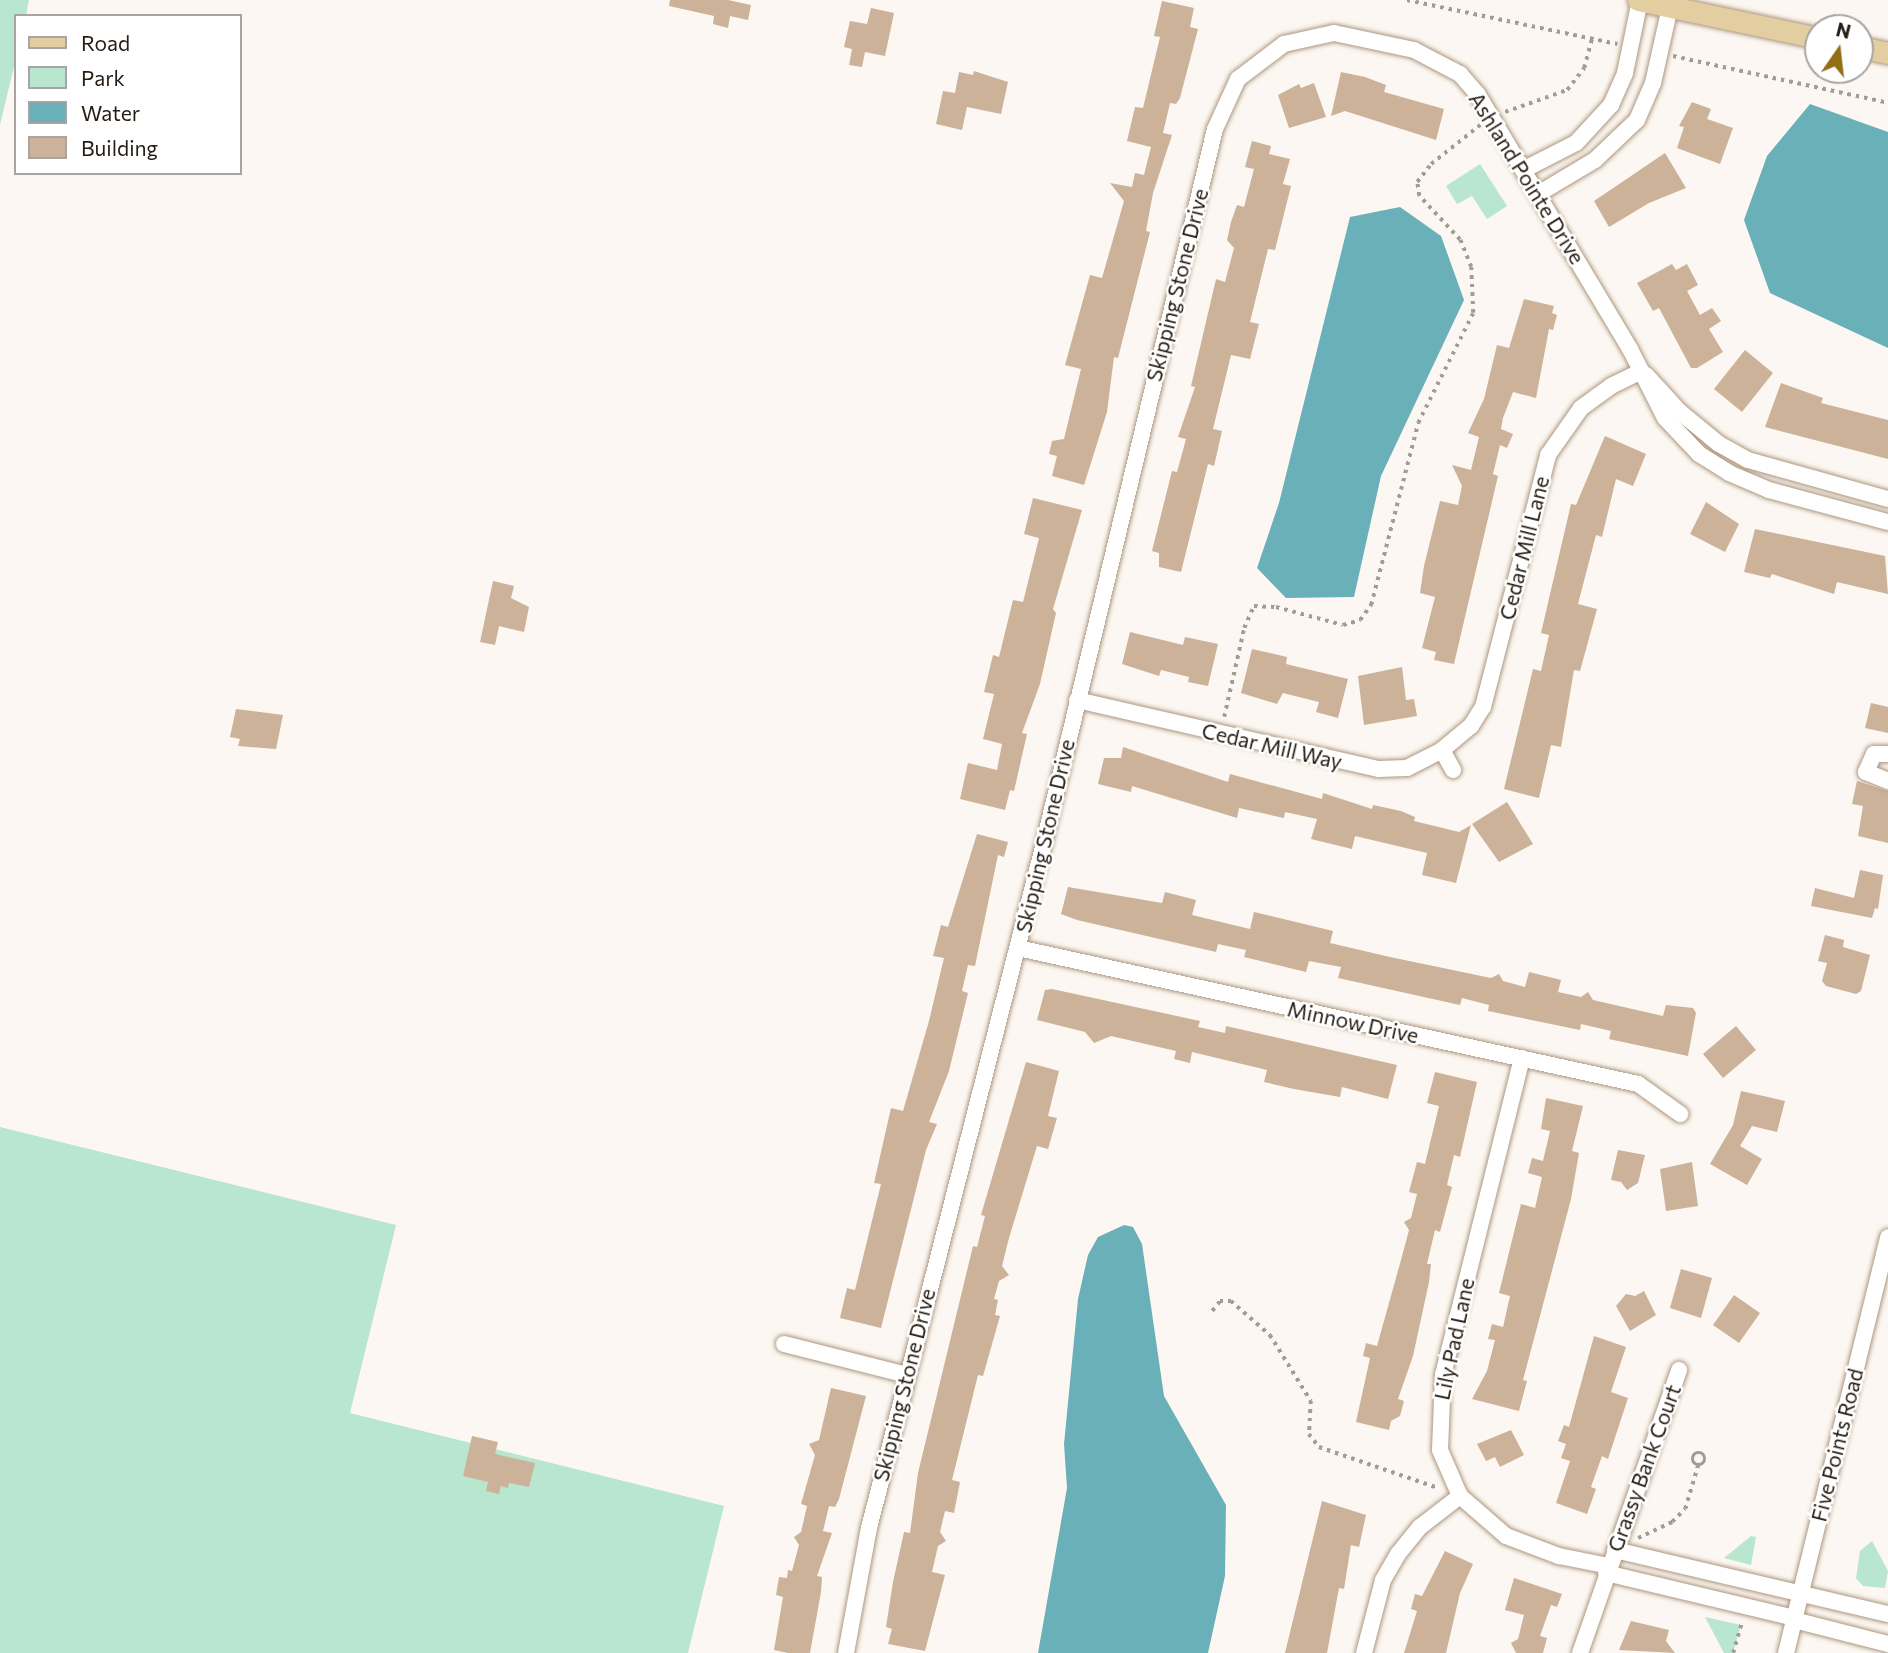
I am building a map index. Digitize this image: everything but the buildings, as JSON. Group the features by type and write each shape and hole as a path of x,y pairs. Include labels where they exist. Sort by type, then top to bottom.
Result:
{"main road":[{"path":"1639,0 1804,35"}],"street":[{"path":"1523,170 1576,143 1592,128 1618,93 1639,0"},
{"path":"1538,194 1609,149 1646,106 1670,7"},
{"name":"Ashland Pointe Drive","path":"1284,44 1335,33 1414,50 1460,74 1493,119 1538,194 1642,371 1665,418 1699,454 1729,473 1769,490 1888,522"},
{"name":"Skipping Stone Drive","path":"846,1653 869,1528 1018,948 1224,102 1238,79 1284,44"},
{"path":"1592,128 1609,149"},
{"name":"Ashland Pointe Drive","path":"1642,371 1680,412 1719,444 1748,460 1888,499"},
{"name":"Cedar Mill Lane","path":"1442,750 1471,726 1483,707 1548,455 1581,408 1611,386 1642,371"},
{"name":"Cedar Mill Way","path":"1077,700 1378,769 1407,768 1442,750"},
{"path":"1442,750 1453,770"},
{"path":"1888,754 1874,754 1866,772 1888,781"},
{"name":"Minnow Drive","path":"1018,948 1638,1084 1680,1114"},
{"name":"Lily Pad Lane","path":"1522,1058 1438,1403 1440,1450 1461,1496 1506,1536 1559,1556 1888,1644"},
{"name":"Five Points Road","path":"1786,1653 1888,1237"},
{"path":"785,1344 907,1375"},
{"name":"Grassy Bank Court","path":"1580,1653 1679,1370"},
{"path":"1364,1653 1384,1580 1398,1554 1420,1527 1461,1496"},
{"path":"1615,1550 1888,1614"}],"path":[{"path":"1220,734 1244,628 1254,606 1276,607 1343,625 1360,621 1371,605 1418,422 1473,313 1475,288 1460,240 1419,197 1417,182 1431,164 1493,119 1566,90 1584,68 1592,39"},
{"path":"1212,1311 1220,1301 1231,1301 1269,1335 1311,1401 1309,1434 1319,1447 1461,1496"},
{"path":"1615,1550 1679,1516 1690,1503 1698,1465"},
{"path":"1733,1653 1748,1607"}],"green space":[{"path":"0,0 29,0 26,14 14,14 14,66 0,125"},
{"path":"1480,164 1507,206 1487,219 1472,196 1457,204 1446,186"},
{"path":"0,1127 396,1225 350,1413 724,1506 688,1653 0,1653"},
{"path":"1751,1536 1756,1537 1751,1565 1724,1558"},
{"path":"1872,1541 1888,1571 1885,1588 1863,1586 1856,1578 1860,1551"},
{"path":"1705,1617 1741,1625 1733,1653 1724,1653"}],"water":[{"path":"1810,104 1888,132 1888,348 1770,293 1744,220 1767,156"},
{"path":"1400,207 1441,236 1464,300 1381,476 1354,597 1286,598 1257,568 1279,503 1350,217"},
{"path":"1124,1225 1133,1227 1142,1244 1164,1396 1226,1505 1225,1576 1208,1653 1038,1653 1067,1488 1064,1444 1078,1299 1088,1255 1098,1237"}]}
